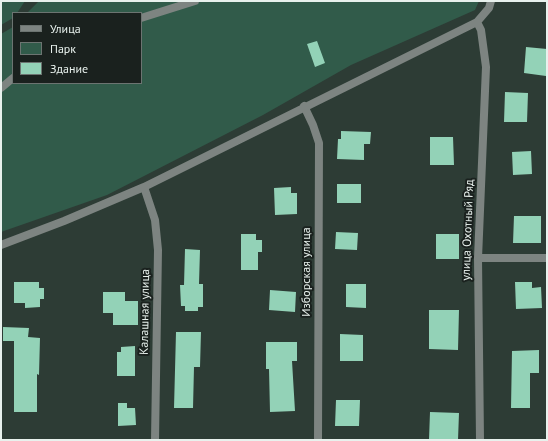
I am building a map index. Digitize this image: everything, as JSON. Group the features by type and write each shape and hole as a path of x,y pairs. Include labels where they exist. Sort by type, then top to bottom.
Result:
{"street":[{"path":"142,18 195,1"},
{"path":"1,244 64,221 144,187 304,106 477,22 489,8 491,1"},
{"name":"улица Охотный Ряд","path":"477,22 481,30 486,68 478,258 480,440"},
{"path":"1,88 12,79"},
{"name":"Изборская улица","path":"304,106 313,125 319,143 318,440"},
{"name":"Калашная улица","path":"144,187 155,220 158,250 155,440"},
{"path":"478,258 547,258"}],"green space":[{"path":"1,1 25,1 18,12 12,12 12,19 1,25"},
{"path":"39,1 479,1 475,10 351,65 263,115 107,195 1,232 1,34 12,28 12,84 142,84 142,12 28,12"}],"building":[{"path":"317,41 325,63 315,67 307,44"},
{"path":"526,47 547,49 546,76 524,73"},
{"path":"505,92 528,93 527,122 504,122"},
{"path":"341,131 371,132 370,144 364,144 364,160 337,159 338,139 341,139"},
{"path":"430,137 453,137 454,165 430,165"},
{"path":"531,151 532,174 513,175 512,152"},
{"path":"337,184 361,184 361,203 337,203"},
{"path":"291,187 291,193 297,193 297,214 275,215 274,188"},
{"path":"514,216 541,216 541,243 513,243"},
{"path":"336,232 358,233 357,250 335,249"},
{"path":"241,234 256,234 256,240 262,240 262,252 258,252 258,270 241,270"},
{"path":"436,234 459,234 459,259 436,259"},
{"path":"185,249 200,250 199,284 203,284 203,307 198,307 198,311 185,311 185,306 181,306 180,285 184,285"},
{"path":"14,282 39,282 39,288 44,288 44,299 40,299 40,307 25,308 25,303 14,303"},
{"path":"515,282 532,282 532,288 541,287 542,308 516,309"},
{"path":"346,284 366,284 366,308 346,307"},
{"path":"270,290 296,292 295,312 269,310"},
{"path":"103,292 125,292 125,301 138,301 138,325 113,325 113,313 103,313"},
{"path":"429,310 459,310 458,350 429,349"},
{"path":"3,327 29,328 28,337 40,338 39,375 37,374 37,412 14,412 14,341 3,341"},
{"path":"176,332 201,332 200,367 194,367 193,408 174,408"},
{"path":"340,334 363,335 363,361 340,361"},
{"path":"266,342 297,342 297,361 292,361 295,411 270,412 269,369 266,369"},
{"path":"135,346 135,376 117,376 117,352 121,352 121,347"},
{"path":"539,350 539,373 530,373 530,408 511,408 512,351"},
{"path":"336,400 360,400 359,426 335,426"},
{"path":"118,403 127,403 127,408 135,408 136,425 118,426"},
{"path":"430,412 459,413 458,440 429,440"}]}
